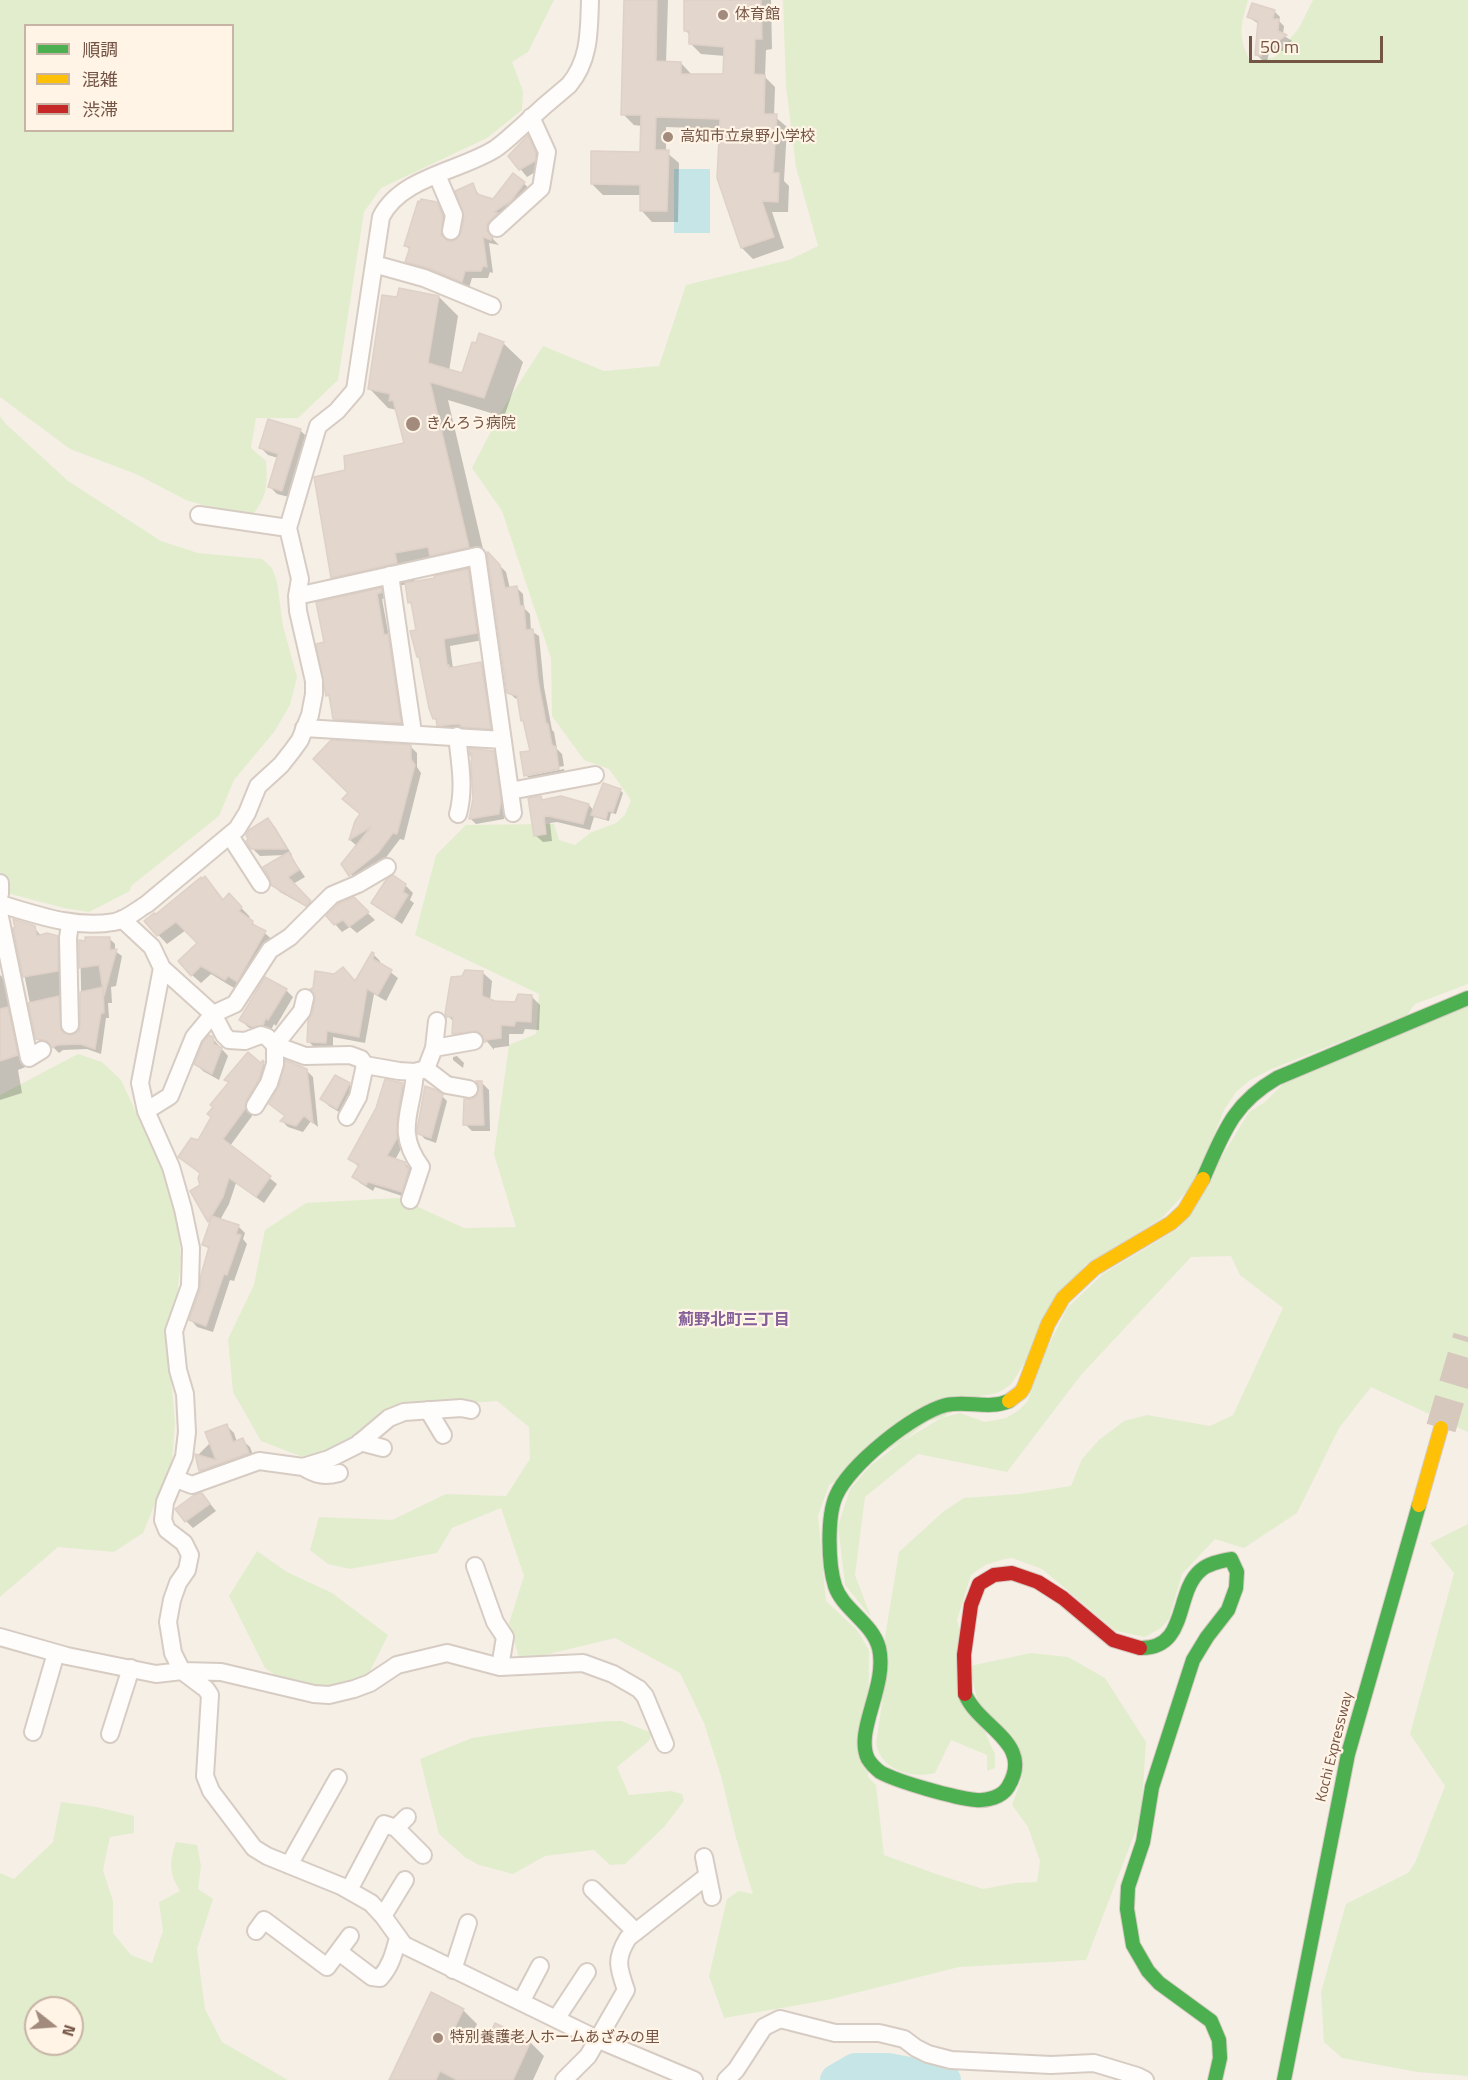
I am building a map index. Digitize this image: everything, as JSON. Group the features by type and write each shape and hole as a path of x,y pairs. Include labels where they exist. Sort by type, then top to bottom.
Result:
{"main road":[{"path":"1215,2080 1220,2058 1219,2040 1211,2020 1158,1983 1148,1971 1133,1945 1127,1909 1128,1887 1143,1842 1152,1787 1193,1660 1228,1610 1236,1588 1237,1572 1231,1559 1208,1564 1198,1572 1190,1585 1179,1622 1171,1635 1161,1643 1147,1649 1112,1639 1051,1589 1026,1576 1007,1572 991,1575 979,1584 971,1605 964,1637 965,1695 975,1710 1006,1739 1016,1756 1015,1769 1007,1790 989,1799 976,1800 886,1776 873,1766 867,1756 866,1733 880,1680 880,1658 876,1639 837,1592 830,1543 830,1521 836,1496 846,1480 899,1431 933,1409 948,1404 993,1406 1011,1400 1023,1390 1055,1310 1086,1273 1171,1223 1185,1208 1198,1192 1226,1129 1238,1108 1259,1089 1277,1078 1468,998"},
{"name":"Kochi Expressway","path":"1297,2080 1348,1754 1441,1428"},
{"path":"1400,1621 1420,1553"},
{"name":"Kochi Expressway","path":"1284,2080 1326,1890 1353,1802"}],"street":[{"path":"0,904 70,924 114,922 122,919 147,904 230,837 247,813 258,786 287,757 300,740 312,704 314,681 298,611 297,596 300,579 288,528 318,426 337,411 355,390 381,217 386,207 404,192 496,148 569,85 583,65 588,42 590,0"},
{"path":"497,228 541,188 547,152 531,117"},
{"path":"437,175 454,215 451,231"},
{"path":"374,264 424,278 492,306"},
{"path":"199,515 288,528"},
{"path":"297,596 477,556 513,813"},
{"path":"390,575 413,733"},
{"path":"304,728 503,740"},
{"path":"457,736 462,784 462,800 458,814"},
{"path":"510,791 595,775"},
{"path":"230,837 261,884"},
{"path":"146,1111 170,1096 194,1037 213,1014 235,1004 270,950 290,938 332,895 358,884 387,867"},
{"path":"0,883 0,894"},
{"path":"0,917 29,1058 42,1050"},
{"path":"122,919 152,947 162,968 213,1014 229,1040 245,1041 261,1035 275,1044 305,1056 350,1055 361,1059 365,1065 358,1097 347,1117"},
{"path":"70,924 68,938 70,1025"},
{"path":"162,968 140,1083 146,1111 171,1167 191,1248 190,1286 174,1331 178,1370 185,1394 187,1432 184,1457 165,1502 163,1520 167,1530 184,1543 190,1555 187,1570 178,1583 169,1610 168,1622 173,1653 182,1671 206,1689 210,1695 205,1776 211,1791 254,1848 267,1856 349,1890 371,1903 404,1945 599,2040 694,2080"},
{"path":"255,1106 269,1083 275,1064 275,1044 303,1011 305,998"},
{"path":"410,1200 421,1167 410,1150 406,1134 421,1070 434,1048 437,1021"},
{"path":"434,1048 474,1041"},
{"path":"365,1065 421,1070 447,1085 469,1089"},
{"path":"303,1467 329,1459 360,1442 396,1414 461,1408 471,1410"},
{"path":"428,1410 442,1435"},
{"path":"360,1442 383,1448"},
{"path":"176,1479 192,1485 259,1461 303,1467 326,1477 339,1473"},
{"path":"475,1566 495,1622 505,1637 501,1667"},
{"path":"0,1637 56,1653 156,1674 182,1671 221,1672 314,1694 329,1695 370,1683 397,1665 447,1653 501,1667 584,1663 614,1674 639,1689 645,1696 665,1744"},
{"path":"33,1732 56,1653"},
{"path":"110,1734 131,1668"},
{"path":"289,1865 338,1778"},
{"path":"349,1890 384,1824 401,1822 423,1855"},
{"path":"704,1857 712,1897"},
{"path":"564,2080 588,2056 626,1990 618,1964 621,1949 628,1938 707,1876"},
{"path":"383,1916 405,1880"},
{"path":"592,1889 636,1932"},
{"path":"256,1931 264,1920 327,1967 350,1936"},
{"path":"453,1970 468,1923"},
{"path":"339,1952 372,1977 380,1978 387,1970 398,1938"},
{"path":"521,2002 540,1966"},
{"path":"556,2019 587,1972"},
{"path":"726,2080 736,2070 764,2027 780,2019 835,2032 879,2033 904,2039 928,2054 951,2060 1051,2065 1094,2063 1145,2080"}],"green space":[{"path":"0,0 554,0 528,52 512,62 523,91 522,110 487,138 381,188 364,212 338,380 298,418 256,418 251,448 266,461 267,478 263,498 250,519 186,500 136,474 70,449 0,397"},
{"path":"783,0 1248,0 1243,18 1242,38 1250,62 1275,57 1299,28 1313,0 1468,0 1468,984 1415,1004 1407,1015 1250,1080 1236,1092 1224,1110 1196,1181 1162,1218 1085,1265 1012,1383 996,1393 978,1396 829,1485 818,1516 826,1601 857,1630 869,1650 868,1777 876,1785 884,1855 983,1889 1015,1883 1037,1882 1040,1861 1028,1827 1012,1805 1022,1778 974,1699 970,1666 1031,1653 1068,1657 1105,1678 1146,1742 1141,1817 1086,1960 959,1967 827,2000 724,2018 709,1976 727,1899 739,1891 753,1894 704,1723 680,1673 615,1638 520,1661 509,1623 524,1576 501,1508 452,1528 437,1553 350,1569 328,1564 310,1550 319,1517 392,1520 446,1494 506,1496 530,1459 529,1427 497,1401 427,1406 330,1454 308,1459 261,1441 233,1392 228,1339 254,1285 265,1230 306,1203 399,1198 464,1228 516,1227 494,1154 509,1045 536,1034 539,994 415,935 436,855 466,825 554,824 559,840 575,845 590,833 616,823 625,815 631,800 609,769 584,760 552,716 551,658 502,511 472,468 502,410 543,346 604,371 659,366 686,285 789,260 818,246 796,167 786,86"},
{"path":"0,416 68,481 161,541 198,553 262,559 272,568 277,582 283,626 297,677 290,705 274,732 234,780 219,816 131,886 130,891 89,912 7,893 0,871"},
{"path":"1468,1005 1468,1432 1371,1387 1339,1428 1297,1513 1244,1548 1215,1539 1182,1574 1169,1619 1161,1628 1145,1637 1116,1631 1042,1569 1012,1558 985,1565 971,1575 957,1620 987,1737 995,1754 995,1768 987,1771 987,1755 951,1740 935,1773 917,1775 891,1766 879,1753 876,1744 887,1669 885,1637 899,1552 944,1511 964,1498 1020,1494 1071,1486 1082,1459 1099,1440 1124,1421 1147,1415 1210,1426 1233,1415 1283,1308 1240,1275 1231,1256 1191,1257 1081,1375 1007,1472 918,1454 865,1497 855,1575 871,1617 845,1585 838,1526 850,1489 871,1465 929,1421 960,1413 985,1422 1006,1418 1019,1410 1027,1402 1044,1355 1067,1308 1103,1274 1178,1229 1249,1112 1265,1102 1284,1083"},
{"path":"78,1054 102,1062 121,1080 162,1168 177,1218 181,1257 177,1299 168,1320 175,1423 172,1462 143,1533 114,1552 58,1547 0,1597 0,1095"},
{"path":"1468,1524 1468,2076 1417,2072 1342,2058 1324,2042 1321,1992 1346,1904 1408,1873 1415,1863 1445,1786 1410,1734 1454,1573 1430,1543"},
{"path":"257,1551 287,1572 332,1593 388,1635 363,1685 315,1702 265,1668 229,1596"},
{"path":"621,1721 652,1733 649,1741 617,1767 629,1795 671,1791 682,1794 684,1801 664,1827 625,1864 610,1865 594,1850 545,1856 513,1874 479,1865 466,1858 439,1834 420,1759 472,1738 537,1728"},
{"path":"61,1802 97,1807 134,1816 134,1833 110,1837 103,1870 113,1901 113,1933 131,1955 152,1963 163,1931 159,1902 180,1891 171,1867 176,1842 197,1845 201,1866 198,1889 213,1899 197,1949 205,2009 222,2042 288,2080 0,2080 0,1873 14,1879 53,1842"}],"water":[{"path":"674,169 710,169 710,233 674,233"}],"building":[{"path":"624,0 657,0 656,61 681,62 681,74 723,74 724,47 689,44 689,31 684,31 684,0 761,0 762,39 755,39 754,74 765,75 764,114 777,114 773,173 779,173 778,202 762,201 774,237 741,248 717,178 720,119 656,117 655,150 669,150 667,211 640,211 640,185 591,184 591,151 640,152 641,115 621,115"},
{"path":"1252,3 1275,10 1273,19 1279,19 1278,31 1287,35 1278,41 1278,46 1265,44 1261,56 1255,55 1258,21 1247,17"},
{"path":"528,135 536,153 535,161 519,170 508,156"},
{"path":"513,173 525,182 511,201 494,212 498,213 487,224 487,231 492,237 491,240 483,237 487,267 483,266 481,271 465,271 462,282 428,268 405,262 410,247 404,246 418,201 420,202 421,199 437,202 443,216 441,235 448,241 454,241 461,233 464,217 455,191 473,183 477,194 493,199"},
{"name":"きんろう病院","path":"399,288 439,296 428,363 462,373 472,342 476,343 479,333 504,342 484,398 430,382 469,547 430,556 428,547 395,553 397,563 331,578 314,477 345,470 344,456 404,443 393,400 389,401 390,394 368,389 382,295 397,297"},
{"path":"268,419 301,429 282,491 268,487 278,454 259,448"},
{"path":"487,552 500,565 505,588 517,586 520,606 524,606 526,630 533,629 538,680 546,723 552,745 556,747 559,769 524,776 520,752 530,751 523,720 521,721 517,696 507,693"},
{"path":"468,569 477,633 444,639 447,665 449,668 481,662 491,729 462,727 459,724 437,726 436,718 433,719 429,708 419,657 417,657 410,631 416,630 405,583"},
{"path":"381,588 382,592 377,594 384,635 388,634 401,723 333,719 316,644 324,642 316,602"},
{"path":"331,740 411,745 411,759 415,765 397,834 393,833 378,853 349,876 341,864 371,827 349,840 355,821 360,814 342,799 348,793 313,759"},
{"path":"469,748 494,751 501,800 499,814 469,819 473,799 472,753 470,756"},
{"path":"603,783 621,789 613,812 608,811 606,819 591,815"},
{"path":"541,796 542,800 561,796 589,804 583,824 548,816 544,817 546,834 534,836 528,798"},
{"path":"268,818 287,849 251,849 246,841 249,830"},
{"path":"289,852 299,870 288,877 311,901 306,906 271,885 263,867"},
{"path":"393,875 406,884 403,892 408,895 394,918 371,903 386,880"},
{"path":"205,876 223,900 229,893 242,907 239,911 253,921 252,924 266,931 237,982 228,976 225,980 201,966 191,976 178,961 197,943 176,922 157,936 144,921"},
{"path":"354,897 369,912 349,927 343,920 334,925 326,916 338,904"},
{"path":"13,919 35,926 37,936 47,933 58,936 58,971 23,977"},
{"path":"85,937 110,937 110,950 117,949 104,996 99,965 79,968 79,940 85,941"},
{"path":"372,952 374,953 373,959 392,970 378,995 367,989 359,1037 327,1031 326,1043 307,1042 308,1020 315,1000 315,994 310,989 313,988 315,971 334,974 343,967 355,981"},
{"path":"465,970 483,971 482,996 495,1001 515,1002 518,994 532,995 531,1022 516,1021 514,1026 501,1025 501,1038 486,1040 486,1042 477,1031 452,1034 453,1017 447,1017 445,1014 451,977 462,976"},
{"path":"265,977 287,989 268,1020 266,1018 263,1025 252,1027 239,1020"},
{"path":"103,987 104,1013 101,1013 95,1049 80,1044 57,1045 52,1048 47,1041 36,1039 28,1003 59,996 61,1030 71,1035 79,1031 80,992"},
{"path":"8,1007 18,1055 0,1061 0,1009"},
{"path":"209,1035 213,1037 214,1044 222,1048 212,1074 194,1064 203,1042"},
{"path":"248,1052 261,1063 263,1060 264,1062 259,1079 246,1101 245,1109 223,1139 271,1176 256,1197 229,1178 223,1197 208,1222 190,1191 200,1185 198,1178 200,1173 178,1157 191,1138 198,1140 211,1117 207,1114 213,1107 210,1105 229,1082 224,1080"},
{"path":"285,1060 307,1069 313,1123 304,1116 296,1126 280,1121 285,1116 269,1104 279,1086"},
{"path":"335,1075 350,1083 337,1109 320,1099"},
{"path":"385,1079 403,1083 397,1119 397,1138 387,1156 405,1162 406,1167 409,1168 402,1192 368,1182 366,1185 352,1177 359,1165 348,1159 376,1108"},
{"path":"476,1081 482,1081 484,1125 463,1125 464,1099 472,1099 477,1095 479,1086"},
{"path":"425,1086 443,1094 431,1138 418,1134 417,1130"},
{"path":"212,1216 239,1225 236,1234 241,1235 227,1275 224,1274 206,1326 189,1320 200,1289 201,1275 209,1247 202,1245"},
{"path":"227,1424 233,1442 243,1438 249,1453 199,1471 195,1454 216,1460 205,1432"},
{"path":"202,1493 210,1504 185,1522 175,1509 194,1495"},
{"name":"特別養護老人ホームあざみの里","path":"431,1992 464,2009 455,2027 486,2042 495,2023 531,2041 513,2080 457,2080 440,2071 436,2080 389,2080"}],"waterway":[{"path":"836,2080 855,2069 888,2069 945,2080"}],"tunnel":[{"path":"1441,1428 1468,1337"}],"traffic: fast":[{"path":"1203,1179 1231,1121 1249,1098 1262,1088 1277,1078 1468,998"},
{"path":"965,1694 981,1717 1010,1747 1015,1759 1014,1772 1008,1787 1002,1793 989,1799 967,1799 888,1776 870,1763 865,1748 865,1735 879,1677 881,1663 879,1648 870,1631 844,1602 835,1586 830,1553 831,1515 836,1496 854,1470 884,1442 917,1418 946,1405 994,1405 1009,1401"},
{"path":"1284,2080 1348,1754 1419,1505"},
{"path":"1140,1648 1156,1646 1174,1630 1187,1592 1201,1570 1211,1564 1231,1559 1237,1572 1236,1588 1228,1610 1193,1660 1152,1787 1143,1842 1128,1887 1127,1909 1133,1945 1148,1971 1159,1983 1211,2021 1219,2040 1220,2058 1215,2080"}],"traffic: slow":[{"path":"1009,1401 1024,1387 1048,1324 1063,1298 1095,1268 1171,1223 1184,1211 1203,1179"},
{"path":"1419,1505 1441,1428"}],"traffic: jam":[{"path":"965,1694 964,1655 971,1605 979,1584 994,1575 1012,1573 1038,1582 1063,1598 1113,1640 1140,1648"}],"place":[{"name":"体育館","path":"723,15"},
{"name":"高知市立泉野小学校","path":"668,137"},
{"name":"きんろう病院","path":"413,424"},
{"name":"特別養護老人ホームあざみの里","path":"438,2038"}],"district":[{"name":"薊野北町三丁目","path":"734,1321"}]}
